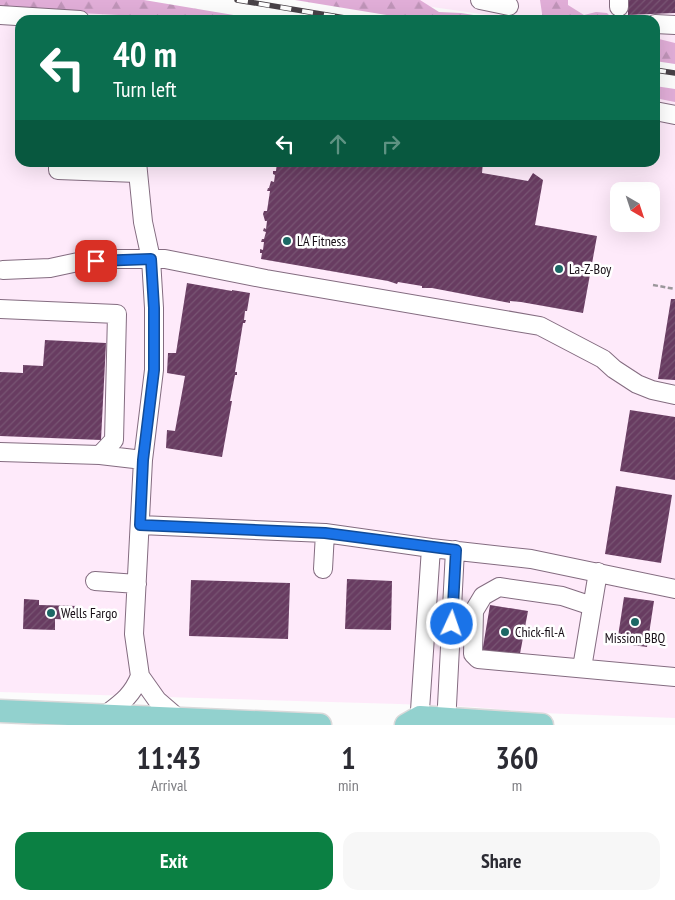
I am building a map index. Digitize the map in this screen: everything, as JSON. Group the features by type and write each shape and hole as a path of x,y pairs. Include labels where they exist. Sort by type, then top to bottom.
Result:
{"main road":[{"path":"0,711 104,716 136,721 179,719 226,723 320,725"},
{"path":"415,722 542,725"}],"street":[{"path":"480,0 509,6"},
{"path":"0,15 15,16"},
{"path":"660,24 675,25"},
{"path":"660,112 675,115"},
{"path":"58,167 58,170 137,168 143,222 151,259 154,308 154,370 143,460 134,634 140,676 156,700 179,719"},
{"path":"3,270 50,268 78,262 114,259 164,259 266,279 540,326 603,359 614,369 637,384 652,390 675,395"},
{"path":"0,309 117,314 114,440 100,455"},
{"path":"0,452 100,455 143,460"},
{"path":"140,525 325,533 531,559 675,589"},
{"path":"323,569 325,533"},
{"path":"415,722 432,548"},
{"path":"447,722 456,550"},
{"path":"582,668 598,572"},
{"path":"95,582 136,584"},
{"path":"592,606 562,596 499,587 483,596 474,610 473,654 478,659 675,677"},
{"path":"104,716 125,700 135,688 140,676"}],"path":[{"path":"653,285 675,289"}],"shaded area":[{"path":"0,0 163,15 15,15 15,167 660,167 660,91 675,93 675,718 541,713 473,707 0,692"},
{"path":"384,0 675,0 675,45 660,42 660,15 488,15"}],"green space":[{"path":"0,0 144,0 233,15 118,15 0,9"},
{"path":"295,0 420,0 439,12 474,15 386,15"},
{"path":"540,0 568,0 568,5 584,15 542,15"},
{"path":"596,12 609,15 584,15"},
{"path":"660,39 675,43 675,64 660,62"},
{"path":"660,87 675,89 675,102 660,99"}],"building":[{"path":"628,0 675,0 675,13 628,15"},
{"path":"276,167 483,167 482,173 528,181 533,173 543,180 535,225 597,236 583,313 521,302 510,301 510,303 261,259 262,253 260,253 260,249 263,250 264,242 261,242 266,232 263,231 264,228 266,229 267,221 265,221 263,214 264,211 267,211 270,191 267,191 271,181 274,182 275,175 273,171 276,171"},
{"path":"187,283 250,293 247,311 245,311 244,320 246,320 243,323 235,372 237,372 237,375 235,375 230,401 232,401 222,457 166,448 167,430 175,431 185,376 167,373 168,353 176,353"},
{"path":"671,299 675,299 675,380 658,379"},
{"path":"45,340 106,343 101,440 0,436 0,372 23,373 23,365 43,366"},
{"path":"630,410 675,417 675,480 620,471"},
{"path":"616,486 672,495 661,563 605,554"},
{"path":"347,579 392,581 391,630 345,629"},
{"path":"191,580 290,583 288,639 189,636"},
{"name":"Mission BBQ","path":"624,597 654,601 647,647 617,643"},
{"name":"Wells Fargo","path":"24,599 39,600 39,605 78,606 77,620 55,619 55,630 23,629"},
{"name":"Chick-fil-A","path":"490,605 528,611 519,659 482,653"}],"railway":[{"path":"237,0 327,15"},
{"path":"660,71 675,73"}],"place":[{"name":"LA Fitness","path":"287,241"},
{"name":"La-Z-Boy","path":"559,269"},
{"name":"Wells Fargo","path":"51,613"},
{"name":"Mission BBQ","path":"635,622"},
{"name":"Chick-fil-A","path":"505,632"}],"route":[{"path":"96,261 151,259 154,308 154,370 143,460 140,525 325,533 456,550 452,624"}]}
